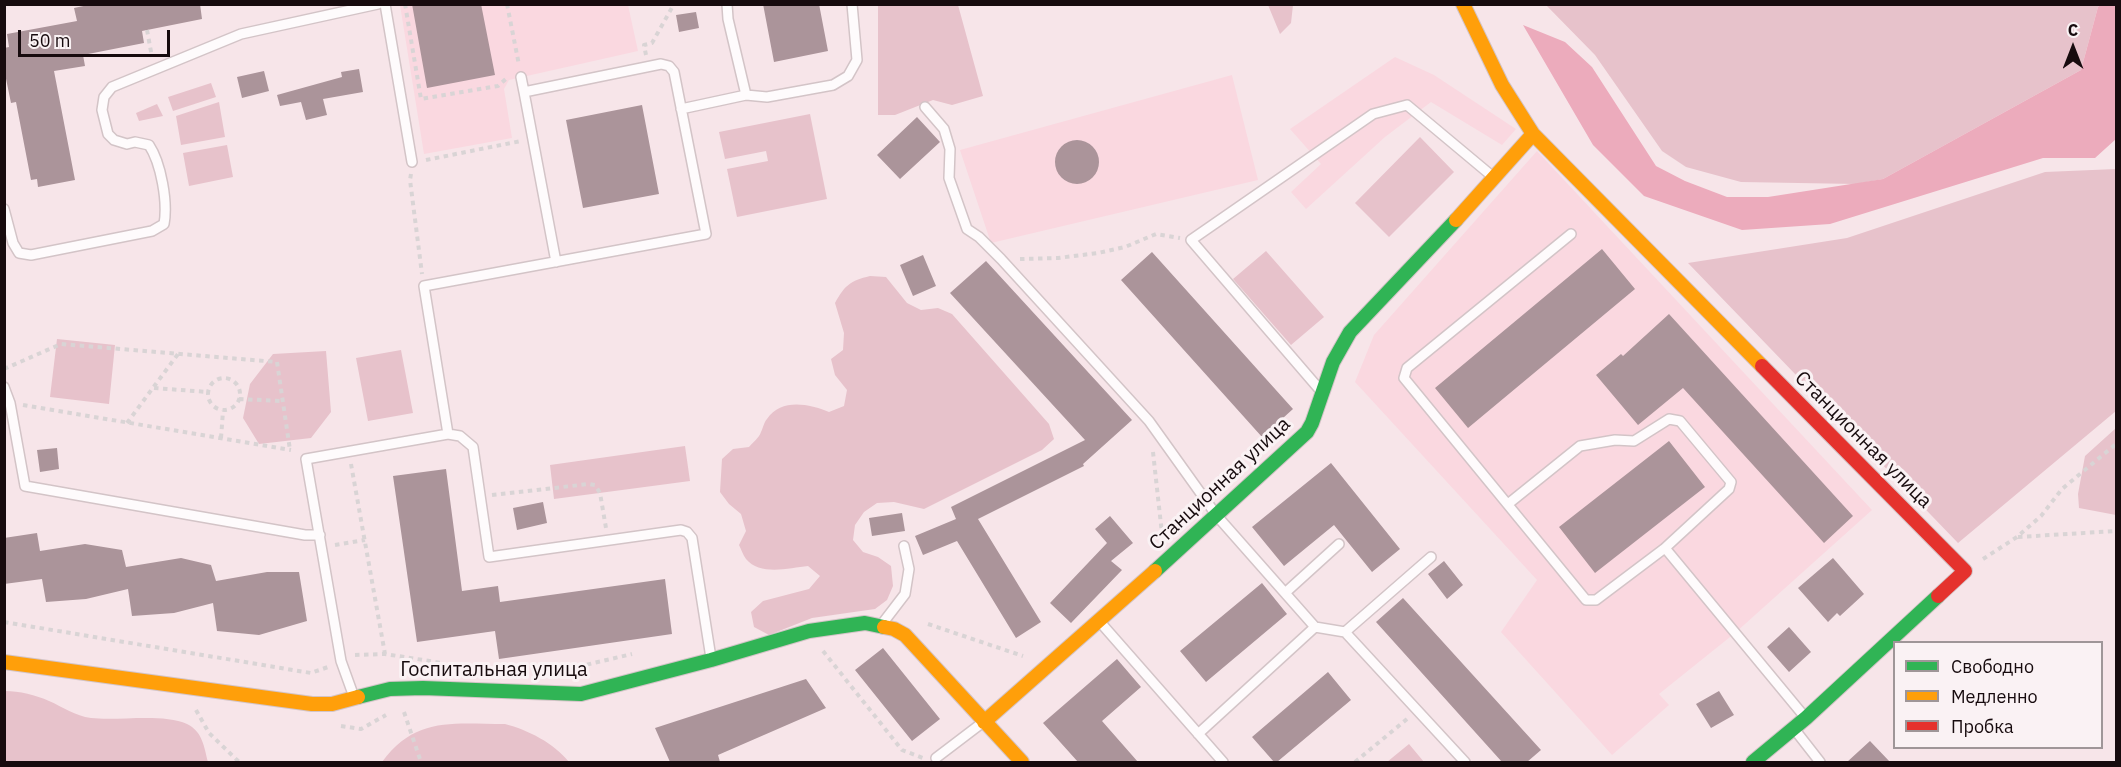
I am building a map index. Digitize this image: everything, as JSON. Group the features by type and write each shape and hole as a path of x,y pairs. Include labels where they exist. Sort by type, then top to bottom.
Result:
{"street":[{"name":"Станционная улица","path":"1463,4 1502,85 1533,134 1965,571"},
{"name":"Станционная улица","path":"984,722 1217,516 1307,432 1332,362 1350,332 1494,179 1533,134"},
{"path":"1753,762 1806,718 1965,571"},
{"name":"Госпитальная улица","path":"4,662 312,704 332,704 390,690 423,688 581,694 711,660 809,630 858,624 894,629 904,635 984,722"},
{"path":"984,722 1022,762"}],"lane":[{"path":"4,209 13,243 19,253 31,255 153,231 164,224 166,211 156,156 149,145 135,142 127,144 114,140 108,134 102,110 104,98 112,87 241,34 378,4"},
{"path":"385,4 412,162"},
{"path":"728,4 728,19 746,95"},
{"path":"681,109 746,95 767,98 833,85 848,76 857,60 852,4"},
{"path":"448,434 424,286 706,234 674,72 669,66 661,64 649,66 524,92"},
{"path":"520,73 556,262"},
{"path":"1322,392 1191,240 1373,114 1407,105 1494,179"},
{"path":"925,107 944,129 950,149 949,178 967,229 979,237 1001,259 1149,421 1217,516 1315,627 1345,632 1465,762"},
{"path":"1508,504 1580,446 1615,440 1635,441 1669,419 1680,421 1731,482 1729,489 1665,548 1596,600 1586,600 1404,378 1407,368 1571,234"},
{"path":"4,387 10,403 25,486 305,535 320,535"},
{"path":"354,700 341,661 306,459 448,434 460,436 472,447 489,557 681,530 687,532 692,538 711,660"},
{"path":"1285,593 1339,544"},
{"path":"880,626 905,594 909,569 904,546"},
{"path":"1665,548 1806,718"},
{"path":"1345,632 1431,557"},
{"path":"1099,620 1223,762"},
{"path":"1198,734 1315,627"},
{"path":"936,758 984,722"},
{"path":"1794,728 1820,762"}],"path":[{"path":"405,4 421,99 498,86 520,73 507,4"},
{"path":"649,66 644,45 652,43 674,4"},
{"path":"147,30 155,70"},
{"path":"424,286 410,180 412,162 533,138"},
{"path":"1001,259 1058,258 1098,253 1125,247 1156,234 1191,240"},
{"path":"4,369 61,344 277,362 290,450 10,403"},
{"path":"127,423 179,354"},
{"path":"217,379 232,380 239,388 239,399 234,407 223,411 210,402 209,387 217,379"},
{"path":"153,388 208,392"},
{"path":"239,399 282,401"},
{"path":"221,438 223,411"},
{"path":"1149,421 1166,561"},
{"path":"1965,571 2017,537 2041,516 2062,489 2116,444"},
{"path":"349,451 385,654"},
{"path":"480,497 596,485 600,493 608,540"},
{"path":"2017,537 2116,531"},
{"path":"322,548 365,540"},
{"path":"926,624 1049,665"},
{"path":"820,647 902,750 921,758 936,758"},
{"path":"194,705 208,732 238,762"},
{"path":"403,706 421,762"},
{"path":"1355,762 1417,710"}],"shaded area":[{"path":"400,5 628,5 638,51 509,80 504,89 512,138 424,154"},
{"path":"878,5 958,5 983,96 952,105 933,100 895,115 878,115"},
{"path":"1268,5 1293,5 1291,23 1280,34"},
{"path":"1546,5 2100,5 2081,70 1883,179 1856,184 1741,182 1686,167 1662,151 1595,55"},
{"path":"2100,5 2116,5 2116,139 2095,158 2043,158 1830,224 1742,230 1644,196 1593,145 1523,25 1565,42 1592,67 1656,166 1685,181 1727,197 1768,197 1883,179 2081,70"},
{"path":"1395,57 1434,75 1516,129 1502,145 1431,102 1385,137 1306,209 1291,192 1321,164 1290,129"},
{"path":"1232,75 1258,180 991,243 960,150"},
{"path":"211,83 216,97 173,111 168,97"},
{"path":"219,102 225,137 181,145 176,116"},
{"path":"157,104 163,116 139,121 136,113"},
{"path":"810,114 827,199 737,217 727,169 768,161 766,151 725,159 719,132"},
{"path":"1420,137 1454,172 1389,237 1355,203"},
{"path":"227,145 233,177 189,186 183,153"},
{"path":"1537,151 1872,510 1735,633 1659,694 1669,705 1612,755 1501,632 1537,580 1355,382 1374,335"},
{"path":"2116,169 2116,411 1958,543 1688,263 1847,238 2045,172"},
{"path":"1266,251 1324,317 1291,345 1233,279"},
{"path":"870,276 886,277 907,303 921,310 938,308 952,314 1049,424 1054,439 1042,450 924,509 894,502 877,503 864,512 855,525 853,540 863,552 878,557 891,566 893,586 887,600 875,609 812,618 769,635 754,627 751,612 763,601 809,589 820,576 808,566 767,569 759,568 746,559 739,545 746,531 741,514 720,492 722,459 733,449 749,447 759,436 766,420 780,408 787,405 804,405 829,412 844,406 847,390 835,375 831,359 843,350 844,333 835,303 849,285"},
{"path":"57,339 115,345 109,404 50,397"},
{"path":"401,350 413,413 368,421 356,358"},
{"path":"326,351 331,412 311,438 259,444 243,418 250,384 273,354"},
{"path":"2116,428 2116,515 2079,508 2078,494 2085,456"},
{"path":"685,446 690,481 554,499 550,465"},
{"path":"5,691 39,697 85,717 153,718 187,724 200,736 208,762 5,762"},
{"path":"452,724 505,724 540,738 569,762 382,762 395,747 422,730"},
{"path":"1409,744 1424,762 1387,762"}],"building":[{"path":"93,4 200,4 202,19 142,31 144,43 83,55 85,66 54,71 75,180 38,187 37,179 31,180 16,102 11,103 4,69 4,48 9,47 7,34 77,21 74,8"},
{"path":"412,4 481,4 495,75 427,88"},
{"path":"763,4 819,4 828,51 774,62"},
{"path":"696,12 699,28 679,32 676,15"},
{"path":"359,69 363,92 323,99 327,115 306,120 301,102 280,106 277,95 342,77 341,72"},
{"path":"264,71 269,91 242,98 237,77"},
{"path":"642,105 659,194 583,208 566,120"},
{"path":"917,117 940,142 900,179 877,155"},
{"path":"1077,140 1092,147 1099,162 1092,177 1077,184 1062,177 1055,162 1062,147"},
{"path":"1602,249 1635,289 1468,428 1435,388"},
{"path":"1152,252 1293,409 1262,437 1121,280"},
{"path":"923,255 936,286 913,296 900,265"},
{"path":"986,261 1132,420 1083,464 1084,466 978,519 1041,622 1016,638 957,541 923,555 915,536 956,519 951,507 1085,440 950,293"},
{"path":"1669,314 1853,516 1824,543 1683,388 1638,425 1596,375 1621,354 1623,356"},
{"path":"1669,441 1705,487 1595,573 1559,527"},
{"path":"57,448 59,469 40,472 37,450"},
{"path":"1331,463 1400,549 1372,572 1334,525 1284,566 1252,527"},
{"path":"446,469 462,591 498,586 500,602 665,579 672,634 499,659 495,631 417,642 393,476"},
{"path":"543,502 547,523 517,530 513,508"},
{"path":"902,513 905,531 872,536 869,518"},
{"path":"1110,516 1133,543 1111,561 1122,570 1071,623 1050,603 1107,543 1095,529"},
{"path":"37,533 40,551 85,544 122,550 126,567 181,558 211,565 216,581 267,572 299,572 307,621 259,635 217,631 213,603 174,613 132,616 128,589 86,599 46,602 42,579 4,584 4,538"},
{"path":"1833,558 1864,594 1840,616 1837,613 1828,622 1798,588"},
{"path":"1444,561 1463,585 1447,599 1428,574"},
{"path":"1262,583 1287,614 1206,682 1180,651"},
{"path":"1403,598 1541,750 1527,762 1502,762 1376,622"},
{"path":"1789,627 1811,652 1789,672 1767,647"},
{"path":"883,648 940,719 912,741 855,670"},
{"path":"1117,659 1141,687 1102,721 1138,762 1078,762 1043,723"},
{"path":"1328,672 1351,700 1277,762 1274,762 1252,737"},
{"path":"806,679 826,708 718,755 720,762 670,762 655,728"},
{"path":"1719,691 1734,715 1711,728 1696,704"},
{"path":"1870,741 1890,762 1847,762"}],"traffic: fast":[{"path":"1155,571 1307,432 1333,362 1350,332 1456,220"},
{"path":"1753,762 1806,718 1938,596"},
{"path":"358,697 390,689 423,688 581,694 711,660 809,631 865,623 884,627"}],"traffic: slow":[{"path":"1463,4 1502,85 1533,134 1762,366"},
{"path":"1456,220 1533,134"},
{"path":"984,722 1155,571"},
{"path":"884,627 905,635 1022,762"},
{"path":"4,662 312,704 332,704 358,697"}],"traffic: jam":[{"path":"1762,366 1965,571 1938,596"}]}
